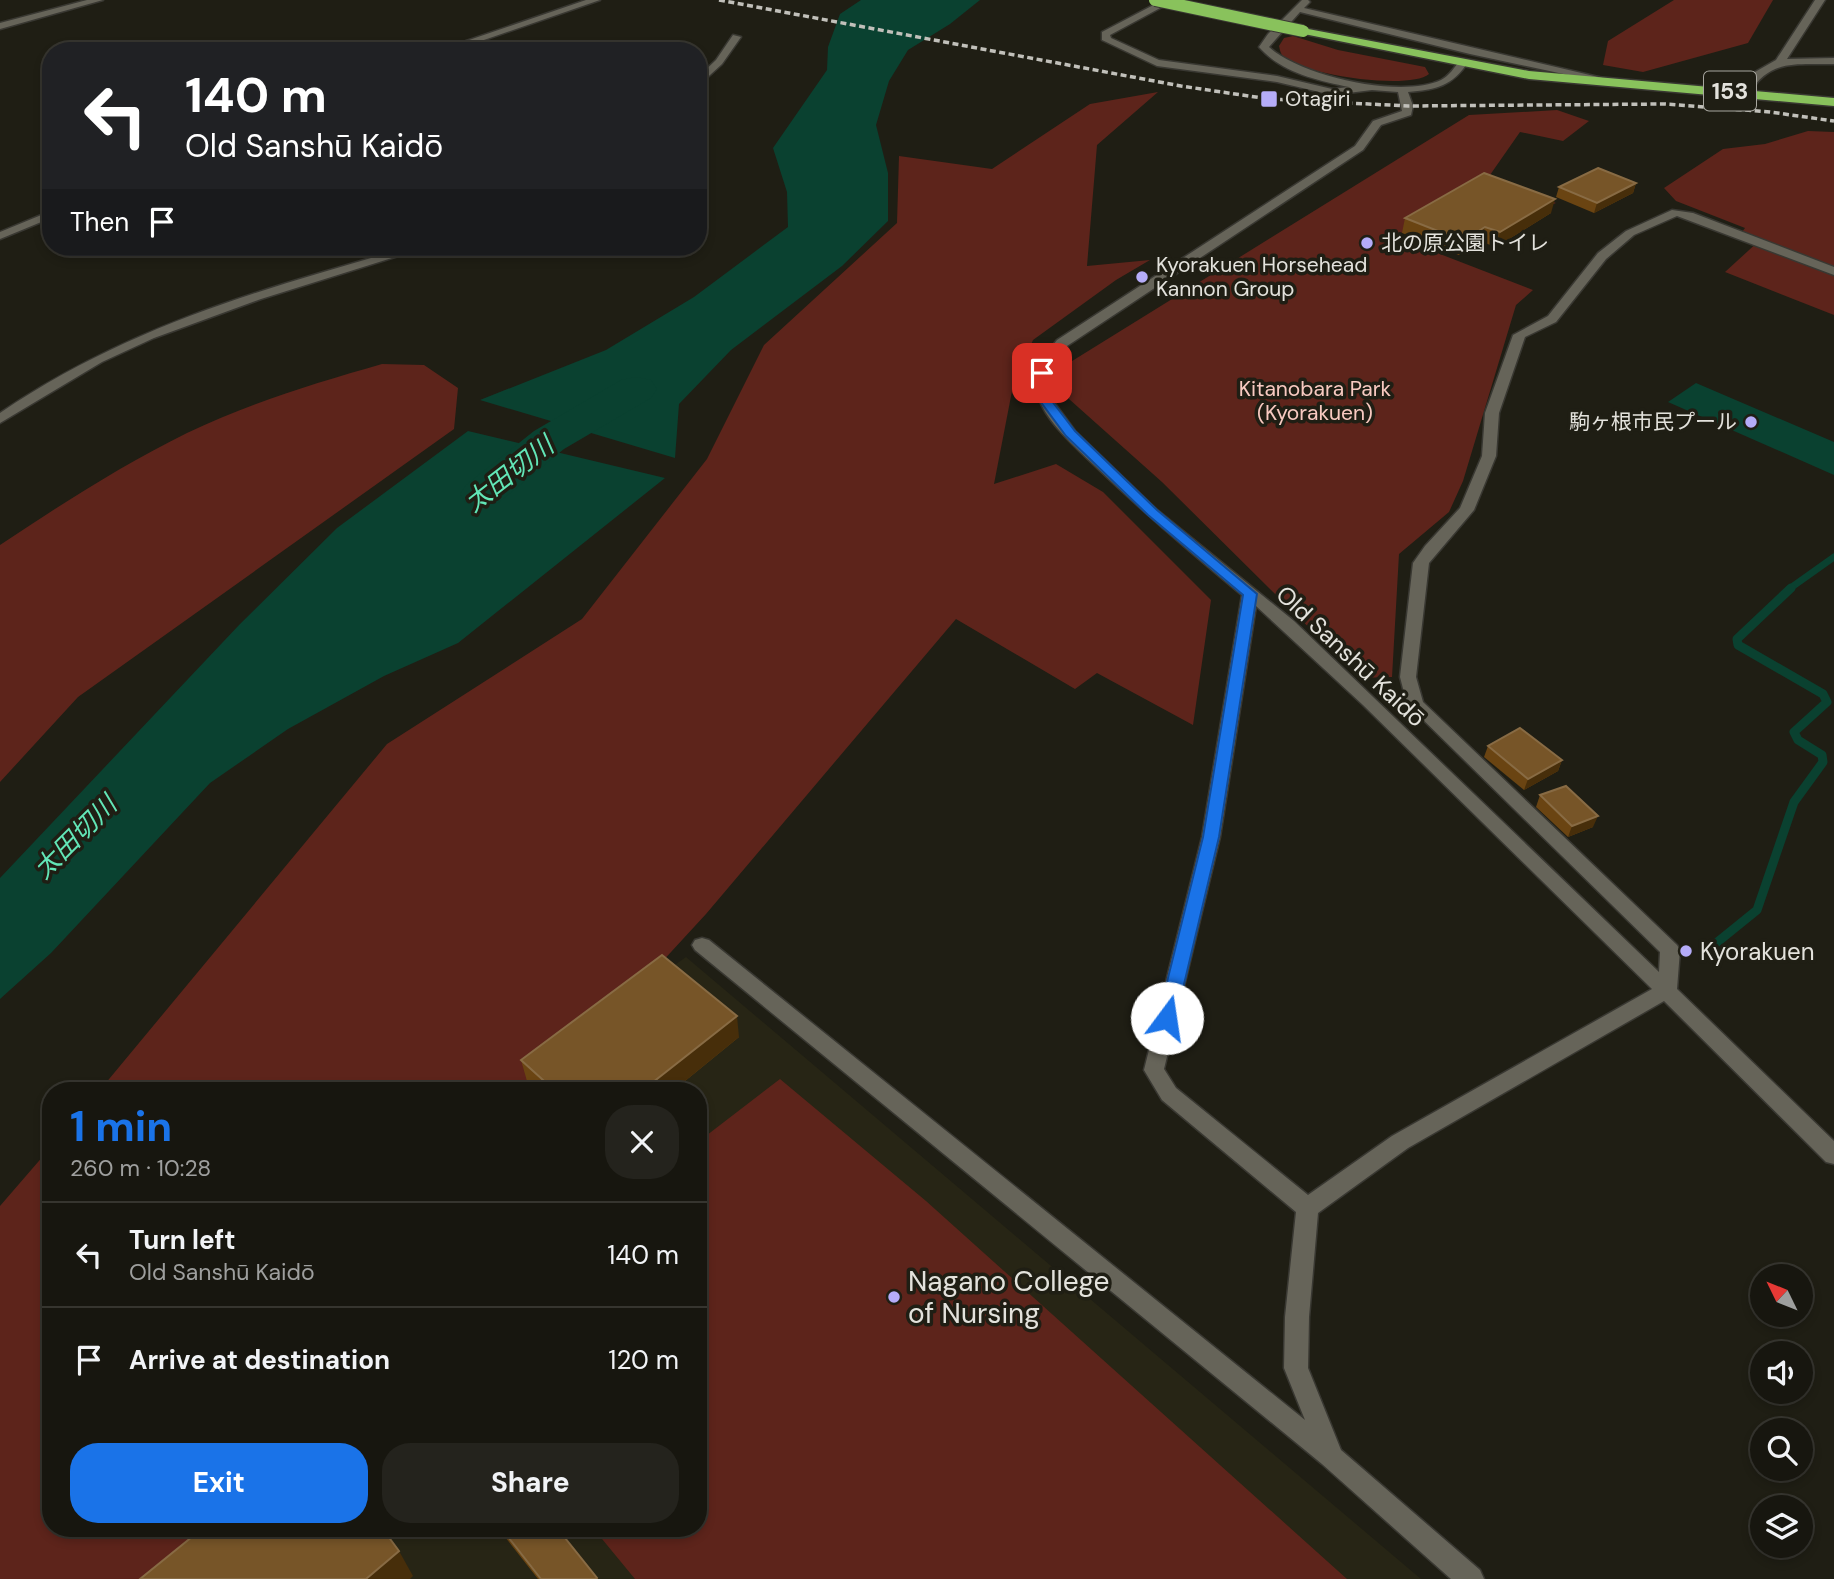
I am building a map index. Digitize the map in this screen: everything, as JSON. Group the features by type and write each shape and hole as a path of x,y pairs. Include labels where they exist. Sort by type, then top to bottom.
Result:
{"highway":[{"name":"153","path":"1155,0 1529,75 1745,92 1834,102"}],"street":[{"path":"0,26 98,0"},
{"path":"469,42 595,0"},
{"path":"1170,0 1105,34 1107,40 1157,63 1277,79 1332,92 1369,88"},
{"path":"1307,0 1271,36 1264,47 1276,61 1293,69 1369,88 1403,91 1444,82 1455,74 1463,62"},
{"path":"1745,92 1752,78 1780,62 1820,0"},
{"path":"1298,9 1470,51 1625,84"},
{"path":"707,74 736,37"},
{"path":"1780,62 1834,61"},
{"name":"Old Sanshū Kaidō","path":"1403,91 1407,113 1377,123 1359,148 1062,343 1049,358 1042,373 1046,401 1070,434 1152,513 1250,594 1369,701 1834,1155"},
{"path":"1332,1458 1296,1368 1297,1317 1307,1209 1400,1142 1667,990 1670,950 1415,704 1408,677 1421,563 1430,549 1467,510 1489,456 1492,414 1519,335 1552,319 1602,256 1630,233 1676,212 1834,271"},
{"path":"0,236 42,218"},
{"path":"0,419 102,355 200,314 391,256"},
{"path":"1250,594 1211,837 1154,1070 1169,1094 1307,1209"},
{"path":"702,945 1332,1458 1471,1579"}],"shaded area":[{"name":"Nagano College of Nursing","path":"686,957 1421,1579 0,1579 42,1537 707,1537 707,1082 509,1082"}],"green space":[{"path":"1674,0 1773,0 1748,43 1643,72 1603,65 1608,41"},
{"path":"1293,36 1338,50 1425,67 1429,74 1418,79 1378,81 1309,69 1293,63 1281,54 1279,46 1284,38"},
{"path":"1158,92 1097,145 1087,266 1150,260 1116,280 1033,340 1012,391 994,484 1056,464 1103,492 1211,600 1193,725 1097,673 1075,689 956,619 706,914 551,1082 107,1082 387,744 582,619 707,459 764,345 897,223 899,156 992,169 1090,104"},
{"name":"Kitanobara Park (Kyorakuen)","path":"1557,110 1589,121 1563,141 1520,132 1490,175 1556,203 1545,207 1486,183 1396,237 1533,290 1516,305 1463,481 1449,512 1399,554 1392,677 1360,678 1162,482 1069,399 1064,366 1469,115"},
{"path":"1808,131 1834,132 1834,315 1725,272 1760,240 1742,232 1745,228 1676,201 1664,188 1723,149 1765,144"},
{"path":"382,364 424,365 458,388 454,429 78,697 0,782 0,545 139,458 210,422 308,386"},
{"name":"Nagano College of Nursing","path":"780,1079 926,1201 1347,1579 635,1579 600,1537 707,1537 707,1135"},
{"path":"42,1157 42,1537 242,1537 191,1579 0,1579 0,1206"}],"water":[{"path":"861,0 980,0 950,24 908,50 889,81 876,125 888,173 888,221 842,266 731,350 679,404 675,458 480,400 606,350 694,297 788,227 787,192 773,148 827,70 828,47 840,14"},
{"name":"駒ヶ根市民プール","path":"1696,383 1834,442 1834,475 1668,402"},
{"path":"468,431 665,478 458,643 384,676 288,729 210,783 51,953 0,999 0,878 240,624 337,528"}],"building":[{"path":"1598,168 1636,183 1597,203 1559,187"},
{"path":"1484,173 1555,199 1500,232 1485,227 1463,241 1405,218"},
{"path":"1520,728 1562,760 1528,779 1488,746"},
{"path":"1566,786 1598,816 1572,826 1540,795"},
{"path":"662,955 737,1016 653,1082 545,1082 521,1060"},
{"path":"192,1537 389,1537 399,1551 366,1579 140,1579"},
{"path":"508,1537 564,1537 597,1578 596,1579 541,1579"}],"waterway":[{"name":"太田切川","path":"482,494 549,440 636,389"},
{"path":"1789,589 1834,557"},
{"path":"1715,944 1757,910 1794,802 1823,762 1822,755 1798,740 1794,732 1827,702 1823,694 1738,645 1737,639 1791,588"}],"railway":[{"path":"719,0 1181,86 1269,99 1408,106 1665,104 1770,112 1834,121"}],"place":[{"name":"Otagiri","path":"1269,99"},
{"name":"北の原公園トイレ","path":"1367,243"},
{"name":"Kyorakuen Horsehead Kannon Group","path":"1142,277"},
{"name":"駒ヶ根市民プール","path":"1751,422"},
{"name":"Kyorakuen","path":"1686,951"},
{"name":"Nagano College of Nursing","path":"894,1297"}],"route":[{"path":"1042,373 1046,401 1070,434 1118,477 1152,513 1250,594 1211,837 1167,1018"}]}
